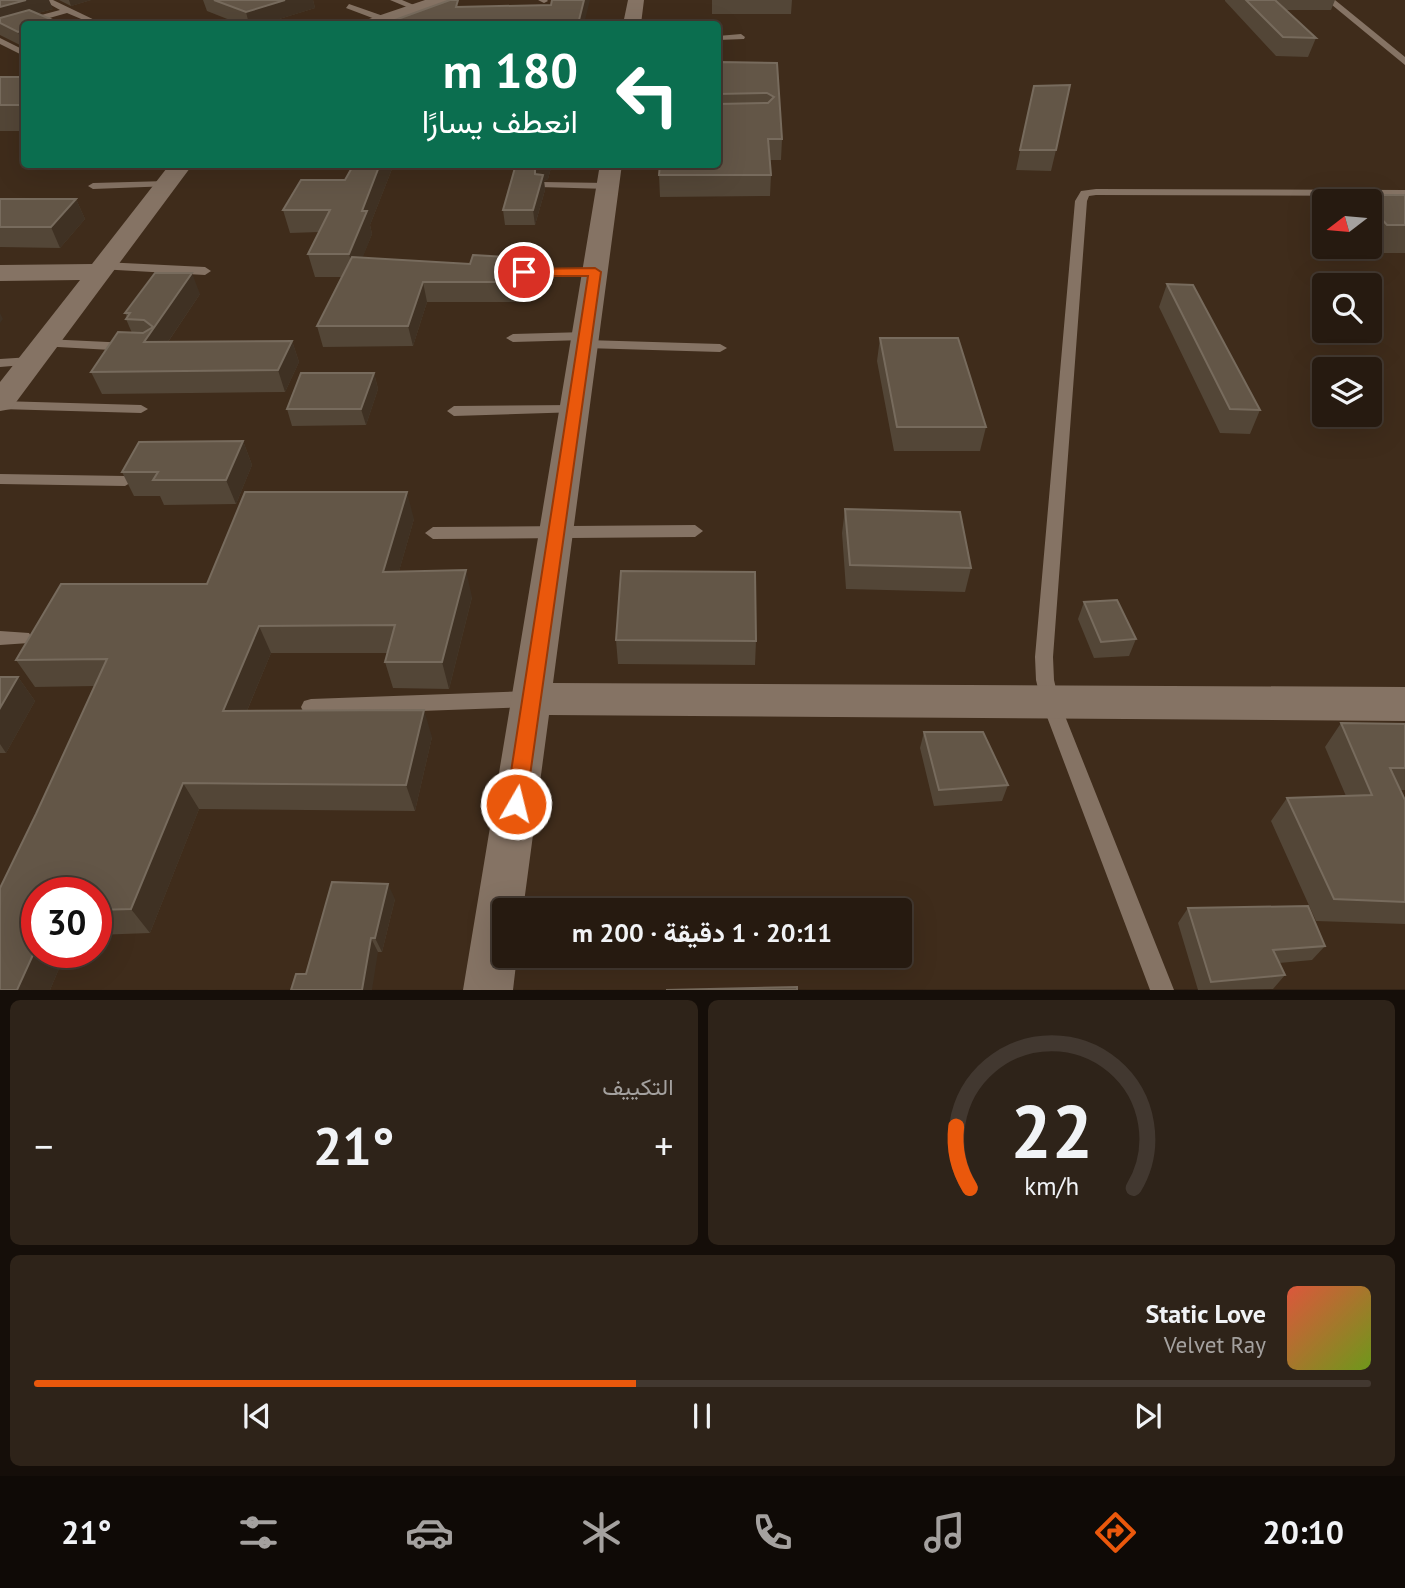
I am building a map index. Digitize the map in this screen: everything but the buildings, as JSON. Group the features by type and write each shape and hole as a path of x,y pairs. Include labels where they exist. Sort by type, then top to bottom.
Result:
{"street":[{"path":"382,21 441,0"},
{"path":"632,21 636,0"},
{"path":"0,403 174,174"},
{"path":"508,898 531,699 610,175"},
{"path":"0,273 100,269"},
{"path":"531,699 1405,704"},
{"path":"488,989 493,968"}],"lane":[{"path":"46,0 92,21"},
{"path":"394,0 417,8"},
{"path":"1331,0 1405,62"},
{"path":"349,6 377,21"},
{"path":"29,21 68,10"},
{"path":"0,29 21,23"},
{"path":"721,38 741,37"},
{"path":"0,41 21,52"},
{"path":"93,186 174,174"},
{"path":"544,185 610,175"},
{"path":"1162,989 1050,701 1045,680 1044,657 1080,215 1085,193 1405,193"},
{"path":"100,269 205,271"},
{"path":"500,272 595,272"},
{"path":"513,338 720,348"},
{"path":"0,363 38,352 139,347"},
{"path":"0,403 141,409"},
{"path":"454,411 575,409"},
{"path":"0,479 124,481"},
{"path":"433,533 695,531"},
{"path":"0,638 23,638"},
{"path":"312,707 531,699"}],"shaded area":[{"path":"0,0 1405,0 1405,989 0,990"}],"route":[{"path":"516,804 595,272 524,272"}]}
